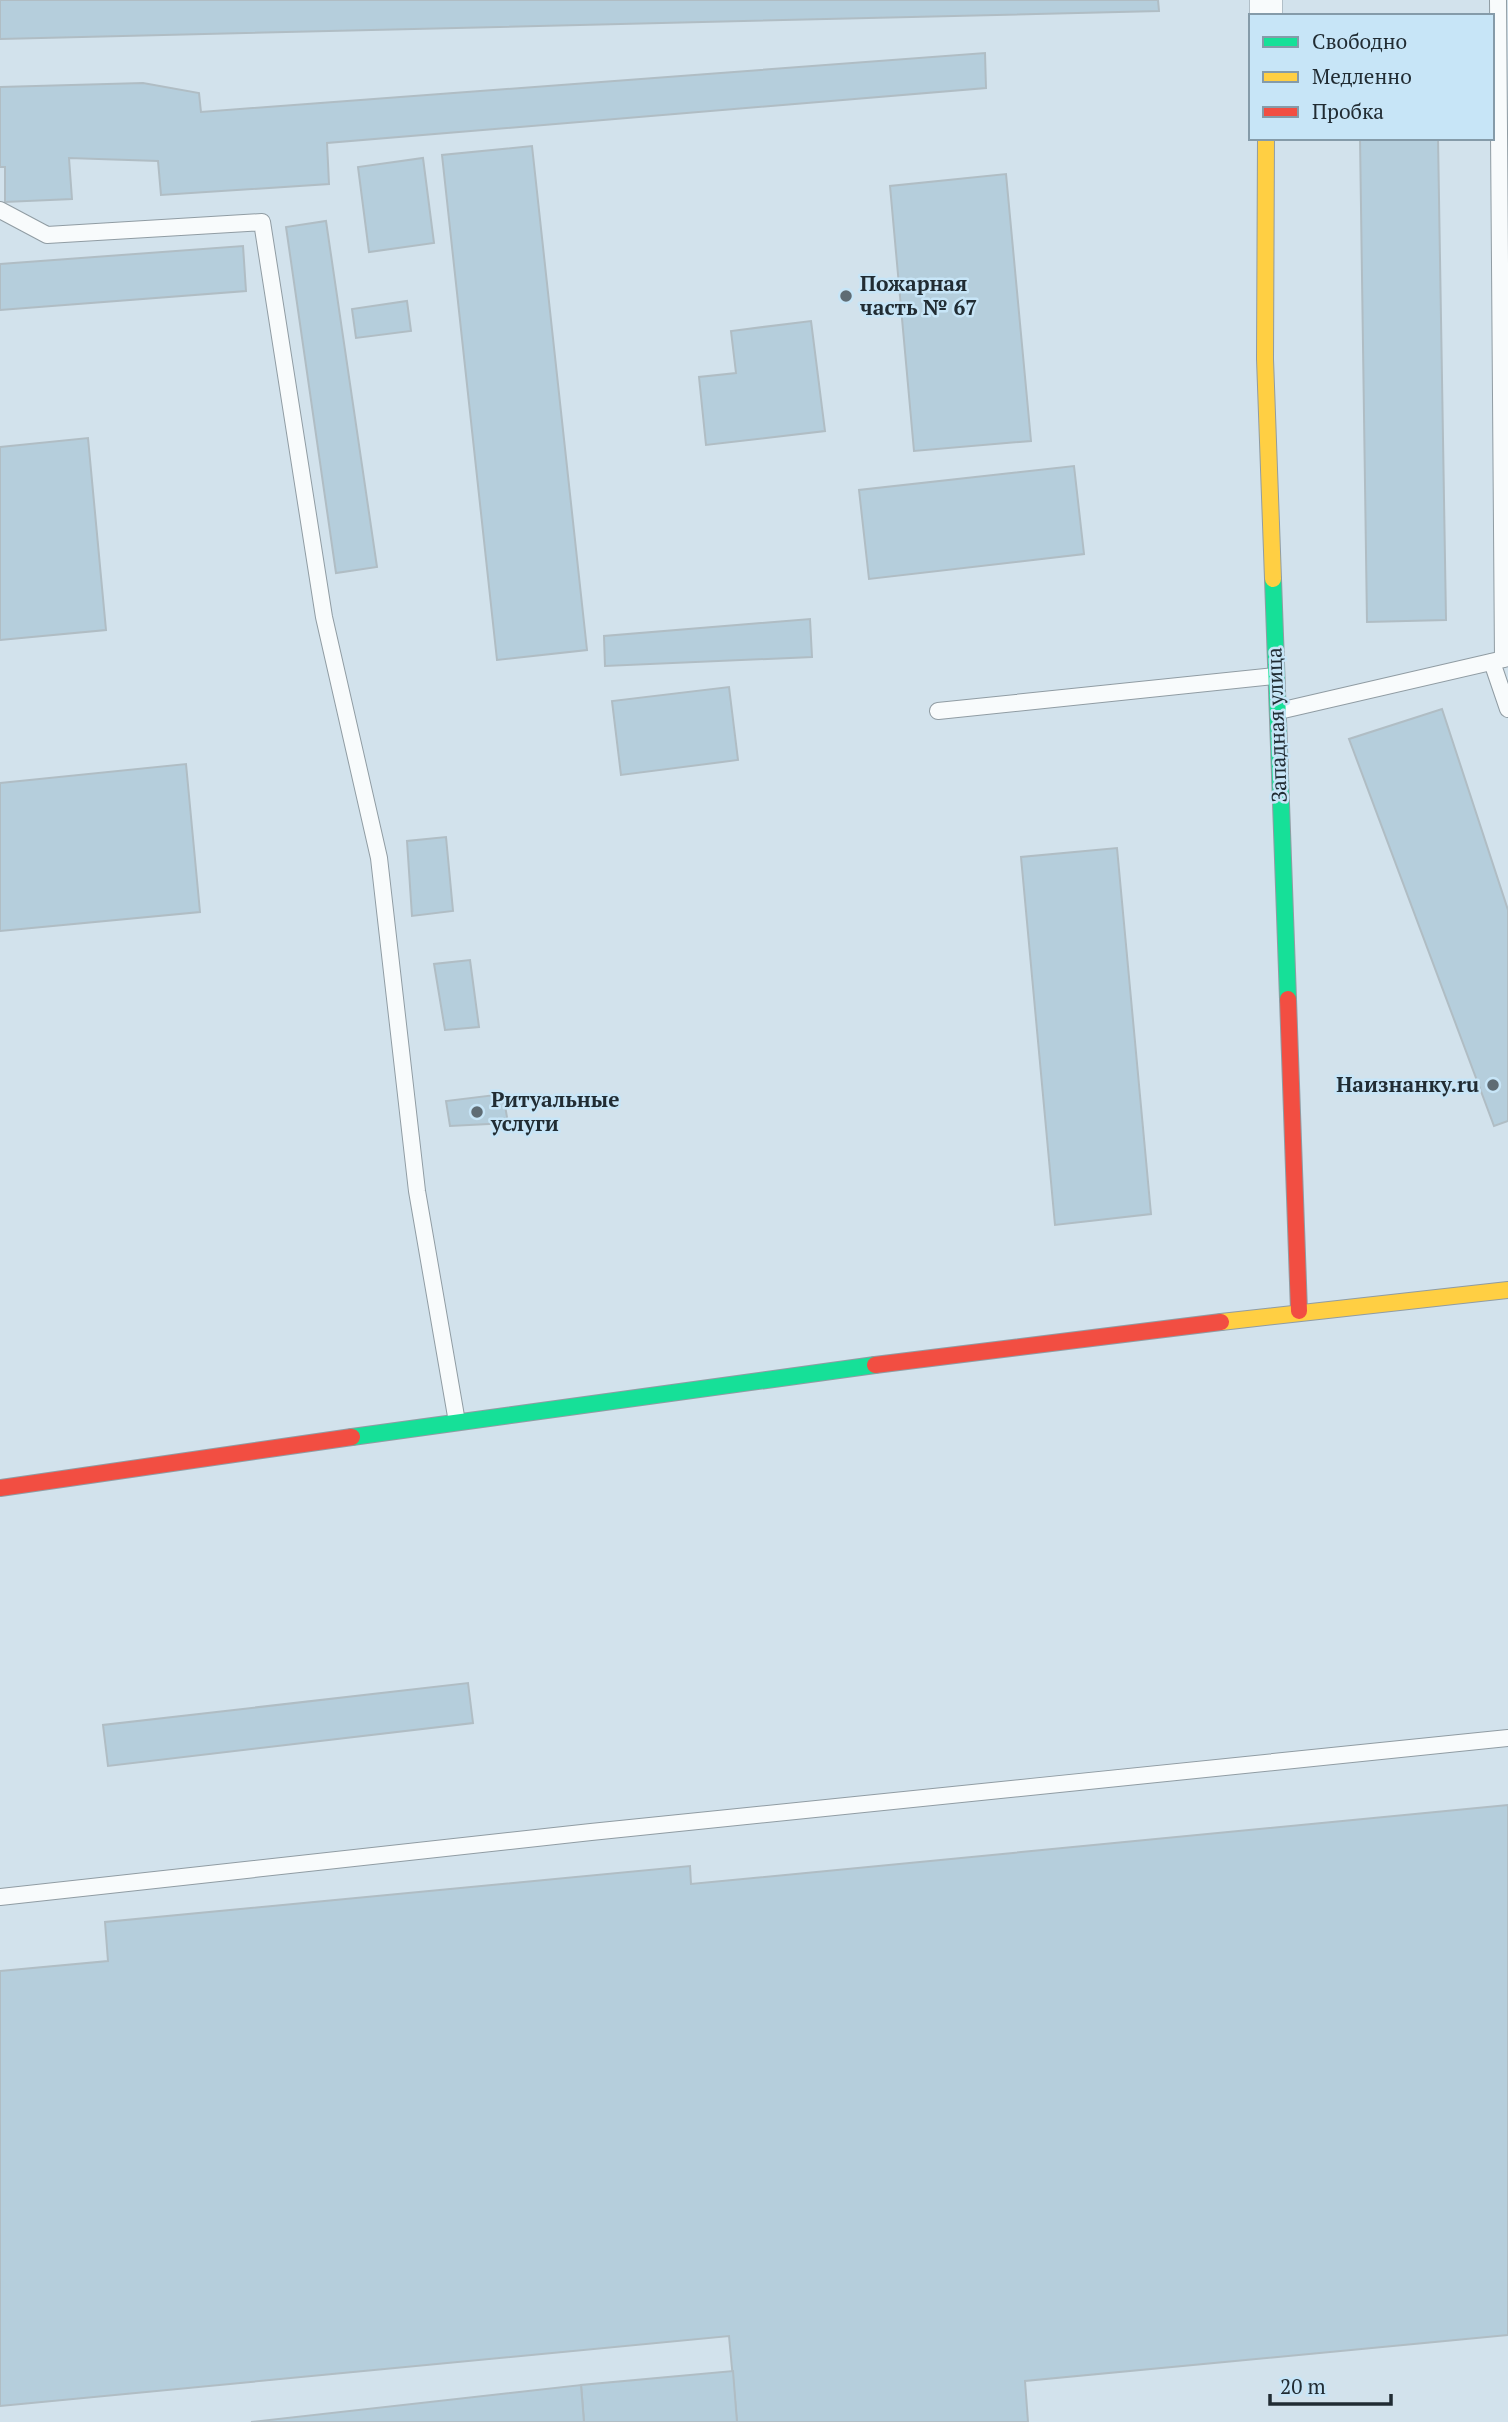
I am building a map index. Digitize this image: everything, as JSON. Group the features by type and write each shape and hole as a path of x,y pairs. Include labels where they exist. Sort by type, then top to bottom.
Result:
{"main road":[{"name":"Западная улица","path":"1266,140 1265,359 1299,1311"},
{"path":"0,1488 457,1422 1299,1311 1508,1290"}],"lane":[{"path":"1498,0 1501,659 1508,709"},
{"path":"0,209 47,235 262,222 324,617 379,858 417,1191 457,1422"},
{"path":"1276,711 1501,659"},
{"path":"938,711 1275,676"},
{"path":"0,1897 591,1832 1508,1738"}],"building":[{"path":"0,0 1158,0 1159,11 0,39"},
{"path":"985,53 986,88 327,143 329,184 161,195 158,161 69,158 72,199 5,202 5,167 0,167 0,87 143,83 199,93 201,112"},
{"path":"1360,140 1438,140 1446,620 1367,622"},
{"path":"532,146 587,650 497,660 442,155"},
{"path":"423,158 434,243 369,252 358,167"},
{"path":"1006,174 1031,441 914,451 890,186"},
{"path":"326,221 377,567 336,573 286,227"},
{"path":"243,246 246,291 0,310 0,264"},
{"path":"407,301 411,331 356,338 352,309"},
{"path":"811,321 825,431 706,445 699,377 736,373 731,331"},
{"path":"88,438 106,630 0,640 0,447"},
{"path":"1074,466 1084,554 869,579 859,490"},
{"path":"810,619 812,657 605,666 604,636"},
{"path":"729,687 738,760 621,775 612,701"},
{"path":"1442,709 1508,910 1508,1121 1494,1126 1349,739"},
{"path":"186,764 200,912 0,931 0,783"},
{"path":"446,837 453,911 412,916 407,841"},
{"path":"1117,848 1151,1214 1055,1225 1021,857"},
{"path":"470,960 479,1027 445,1030 434,964"},
{"name":"Ритуальные услуги","path":"503,1094 508,1123 450,1126 446,1101"},
{"path":"468,1683 473,1723 108,1766 103,1725"},
{"path":"1508,1805 1508,2335 1025,2381 1028,2422 737,2422 729,2336 0,2406 0,1971 108,1961 105,1922 690,1866 691,1884"},
{"path":"733,2371 737,2422 584,2422 581,2385"},
{"path":"581,2385 584,2422 251,2422"}],"traffic: fast":[{"path":"1273,579 1288,999"},
{"path":"352,1437 875,1365"}],"traffic: slow":[{"path":"1266,140 1265,359 1273,579"},
{"path":"1221,1322 1508,1290"}],"traffic: jam":[{"path":"1288,999 1299,1311"},
{"path":"875,1365 1221,1322"},
{"path":"0,1488 352,1437"}],"place":[{"name":"Пожарная часть № 67","path":"846,296"},
{"name":"Наизнанку.ru","path":"1493,1085"},
{"name":"Ритуальные услуги","path":"477,1112"}]}
